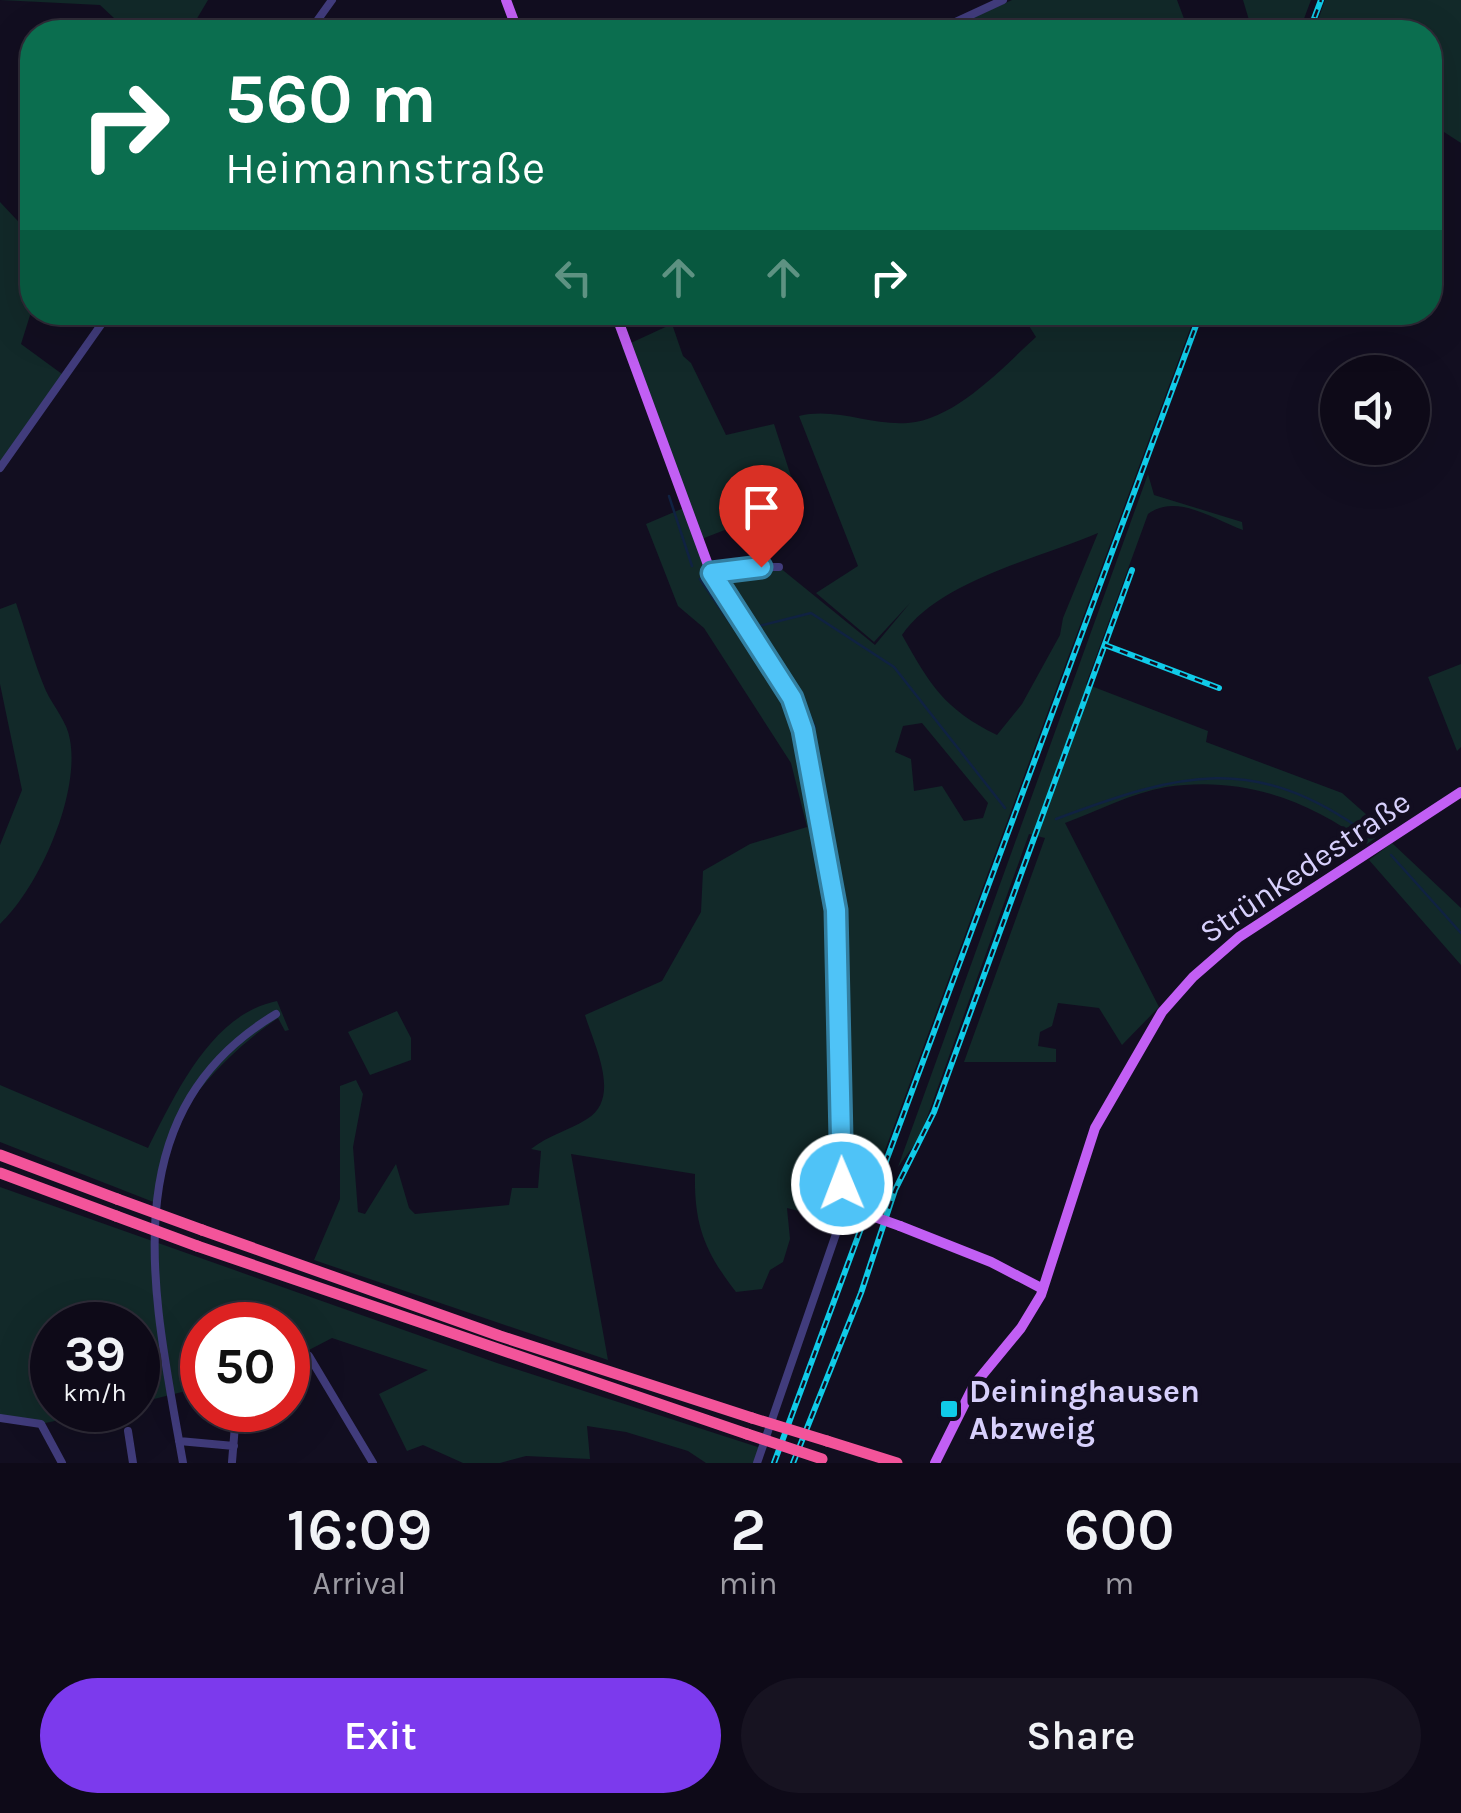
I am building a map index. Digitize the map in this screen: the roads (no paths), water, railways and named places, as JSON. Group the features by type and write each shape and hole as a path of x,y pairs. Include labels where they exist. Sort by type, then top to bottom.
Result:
{"highway":[{"path":"0,1155 500,1336 897,1463"},
{"path":"0,1173 197,1246 836,1463"}],"main road":[{"path":"620,325 712,573 792,698 803,730 836,910 842,1194 846,1205 992,1262 1043,1289"},
{"name":"Strünkedestraße","path":"935,1463 974,1386 1021,1328 1043,1289 1096,1128 1130,1061 1171,1001 1240,937 1461,792"}],"street":[{"path":"960,20 1002,0"},
{"path":"0,468 101,325"},
{"path":"712,573 737,567 779,567"},
{"path":"183,1463 154,1254 156,1182 167,1145 187,1104 232,1046 276,1014"},
{"path":"757,1463 846,1205"},
{"path":"310,1358 372,1463"},
{"path":"0,1418 41,1424 62,1463"},
{"path":"128,1432 133,1463"},
{"path":"232,1462 235,1432"},
{"path":"179,1441 234,1446"}],"waterway":[{"path":"669,496 692,566"},
{"path":"700,579 736,631"},
{"path":"755,627 811,613 894,667 1005,808"},
{"path":"757,627 764,637"},
{"path":"774,656 802,697 815,728"},
{"path":"1056,819 1141,790 1216,778 1252,781 1289,791 1328,808 1369,835"},
{"path":"1391,855 1461,933"}],"railway":[{"path":"1314,20 1321,0"},
{"path":"774,1463 1196,325"},
{"path":"793,1463 861,1293 895,1190 934,1112 1132,570"},
{"path":"1105,645 1219,688"}],"place":[{"name":"Deininghausen Abzweig","path":"949,1409"}]}
